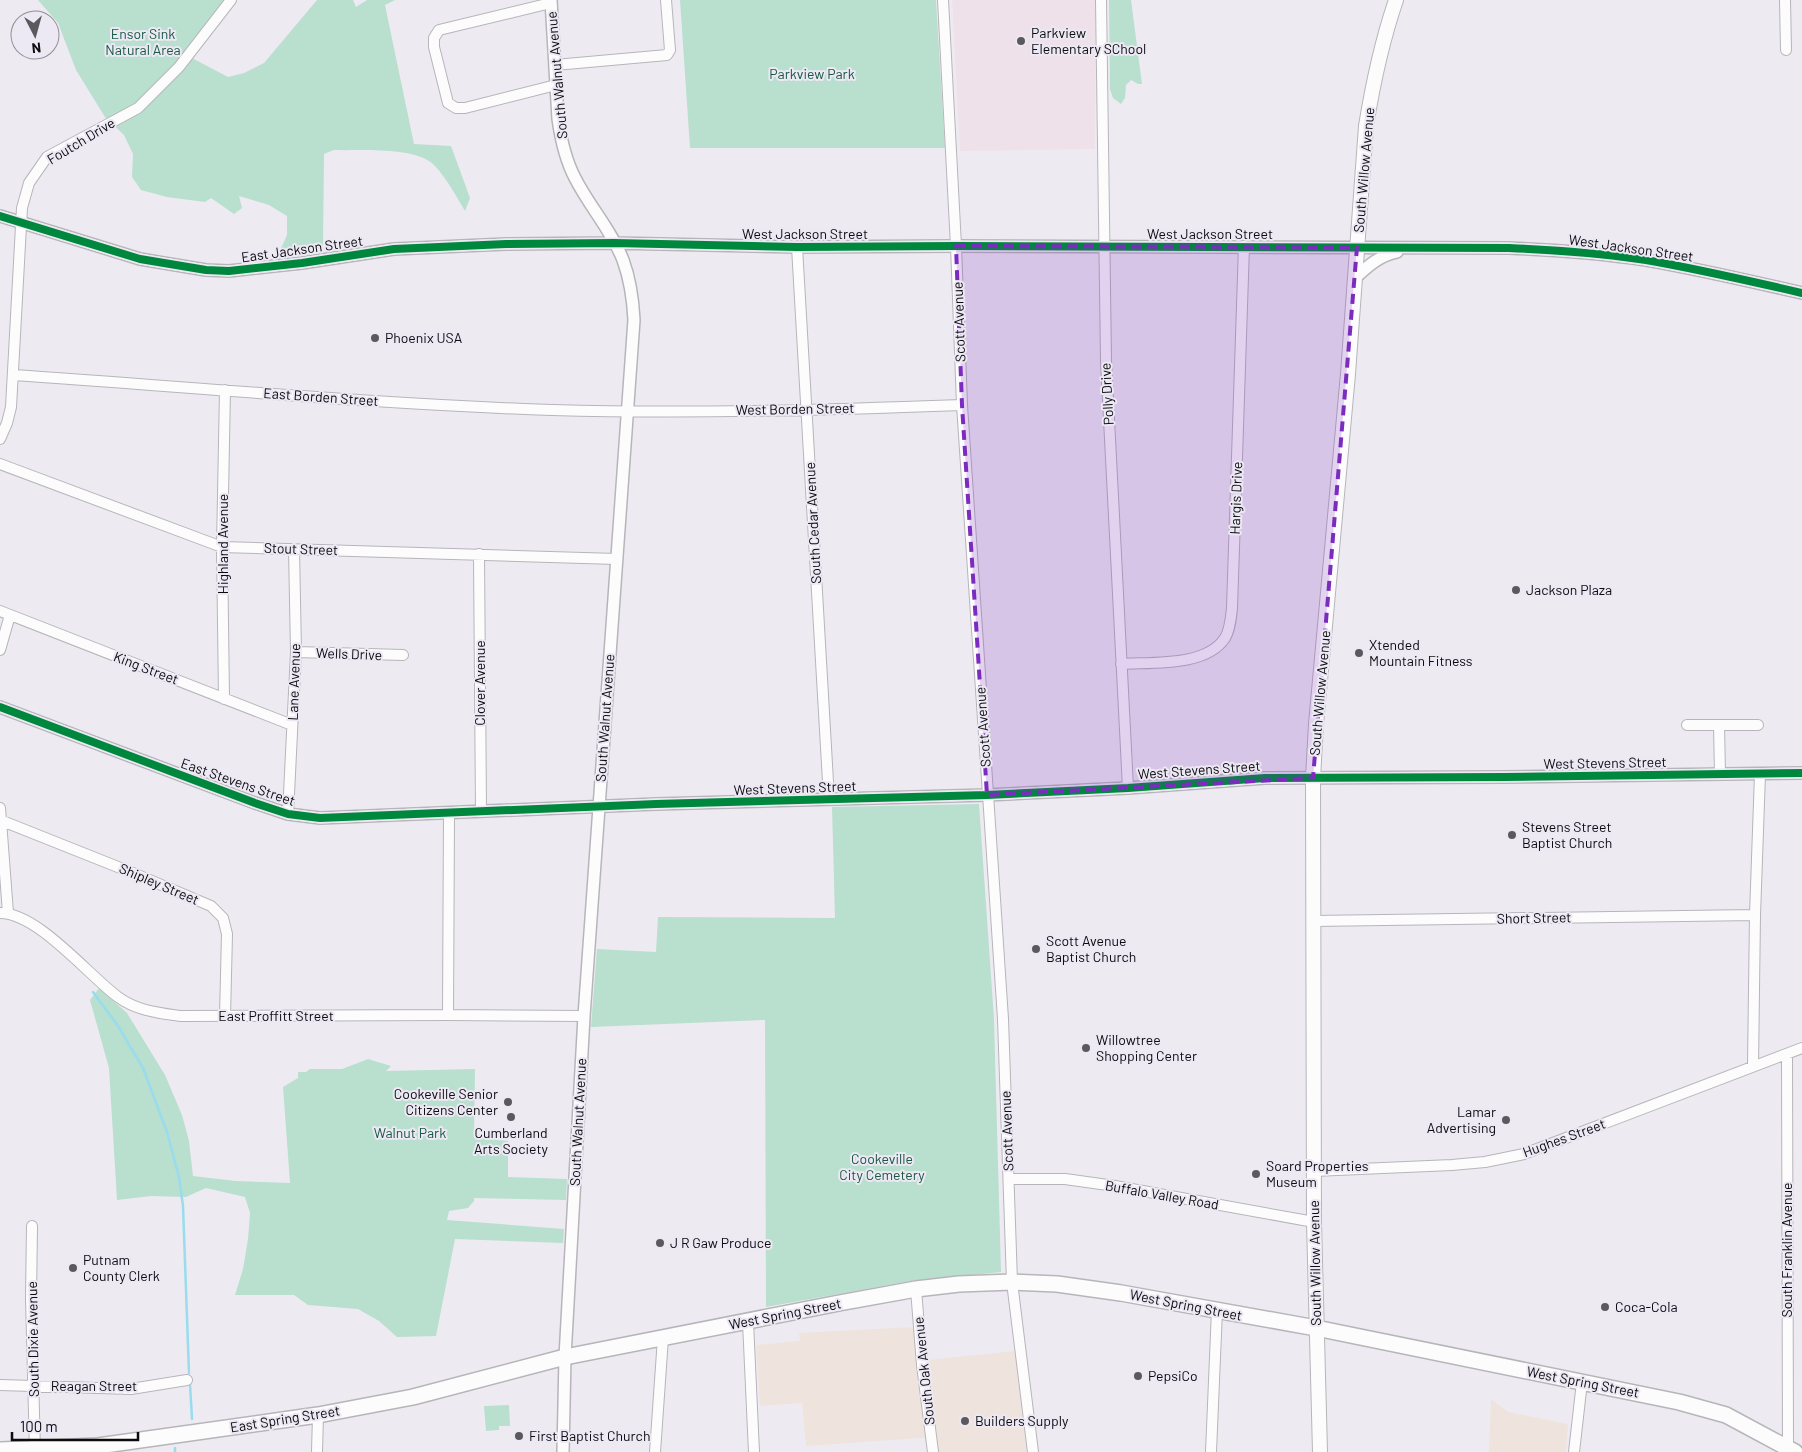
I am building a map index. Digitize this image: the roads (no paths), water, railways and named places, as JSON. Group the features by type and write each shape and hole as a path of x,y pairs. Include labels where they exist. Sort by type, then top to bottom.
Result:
{"main road":[{"name":"South Willow Avenue","path":"1320,1452 1314,1222 1313,778 1366,126 1386,30 1396,0"},
{"name":"West Spring Street","path":"565,1357 916,1289 959,1284 1012,1282 1057,1284 1094,1288 1316,1328 1679,1402 1726,1415 1791,1449"},
{"name":"East Spring Street","path":"0,1450 35,1451 98,1446 318,1415 413,1397 565,1357"}],"street":[{"name":"Foutch Drive","path":"0,439 7,424 11,407 22,208 29,184 48,158 138,108 178,67 231,0"},
{"path":"555,65 667,55 670,50 666,0"},
{"name":"Scott Avenue","path":"942,0 956,246 962,405 1003,1019 1012,1282 1033,1452"},
{"name":"Polly Drive","path":"1101,0 1106,361 1128,788"},
{"path":"1785,0 1786,50"},
{"path":"551,1 439,30 434,38 434,47 448,103 456,108 465,108 556,86"},
{"name":"South Walnut Avenue","path":"551,1 558,119 567,161 575,179 623,260 633,302 633,343 584,1016 565,1357 563,1452"},
{"name":"East Jackson Street","path":"0,216 140,258 206,270 251,269 394,249 506,244 614,243"},
{"name":"West Jackson Street","path":"614,243 797,247 1244,246 1509,248 1578,252 1644,260 1707,271 1802,293"},
{"name":"Hargis Drive","path":"1121,664 1188,660 1202,656 1212,651 1225,638 1230,625 1233,598 1244,246"},
{"name":"South Cedar Avenue","path":"797,247 829,799"},
{"path":"1355,278 1372,262 1384,255 1412,247"},
{"name":"East Borden Street","path":"14,375 383,402 628,411"},
{"name":"Highland Avenue","path":"224,699 222,547 225,390"},
{"name":"West Borden Street","path":"628,411 806,410 962,405"},
{"name":"Stout Street","path":"0,464 222,547 617,559"},
{"name":"Lane Avenue","path":"288,814 296,652 294,549"},
{"name":"Clover Avenue","path":"479,554 481,812"},
{"path":"0,650 5,613"},
{"name":"King Street","path":"5,613 292,725"},
{"name":"Wells Drive","path":"296,652 403,655"},
{"name":"East Stevens Street","path":"0,707 288,814 320,818 599,807"},
{"path":"1687,725 1758,726"},
{"path":"1719,725 1720,774"},
{"name":"West Stevens Street","path":"599,807 987,795 1128,788 1265,778 1504,778 1802,773"},
{"path":"1753,1066 1755,915 1760,774"},
{"path":"0,808 4,913"},
{"path":"448,1015 449,813"},
{"name":"Shipley Street","path":"1,820 211,906 222,918 227,934 225,1016"},
{"name":"East Proffitt Street","path":"4,913 42,931 119,998 145,1011 181,1016 584,1016"},
{"name":"Short Street","path":"1313,921 1755,915"},
{"name":"Hughes Street","path":"1314,1172 1452,1166 1524,1154 1802,1048"},
{"name":"South Franklin Avenue","path":"1787,1054 1791,1449"},
{"name":"Buffalo Valley Road","path":"1009,1179 1065,1179 1314,1222"},
{"name":"South Dixie Avenue","path":"32,1226 31,1298 35,1451"},
{"name":"South Oak Avenue","path":"916,1289 922,1365 934,1452"},
{"path":"1211,1452 1217,1310"},
{"path":"748,1322 754,1452"},
{"path":"655,1452 663,1338"},
{"name":"Reagan Street","path":"0,1385 131,1389 187,1380"},
{"path":"1574,1452 1582,1382"},
{"path":"317,1452 318,1415"}],"waterway":[{"path":"93,992 118,1026 143,1068 167,1132 179,1177 183,1206 189,1373"},
{"path":"190,1384 192,1419"}],"place":[{"name":"Parkview Elementary SChool","path":"1021,41"},
{"name":"Phoenix USA","path":"375,338"},
{"name":"Jackson Plaza","path":"1516,590"},
{"name":"Xtended Mountain Fitness","path":"1359,653"},
{"name":"Stevens Street Baptist Church","path":"1512,835"},
{"name":"Scott Avenue Baptist Church","path":"1036,949"},
{"name":"Willowtree Shopping Center","path":"1086,1048"},
{"name":"Cookeville Senior Citizens Center","path":"508,1102"},
{"name":"Cumberland Arts Society","path":"511,1117"},
{"name":"Lamar Advertising","path":"1506,1120"},
{"name":"Soard Properties Museum","path":"1256,1174"},
{"name":"J R Gaw Produce","path":"660,1243"},
{"name":"Putnam County Clerk","path":"73,1268"},
{"name":"Coca-Cola","path":"1605,1307"},
{"name":"PepsiCo","path":"1138,1376"},
{"name":"Builders Supply","path":"965,1421"},
{"name":"First Baptist Church","path":"519,1436"}],"park label":[{"name":"Ensor Sink Natural Area","path":"143,42"},
{"name":"Parkview Park","path":"812,74"},
{"name":"Walnut Park","path":"410,1133"},
{"name":"Cookeville City Cemetery","path":"882,1168"}]}
